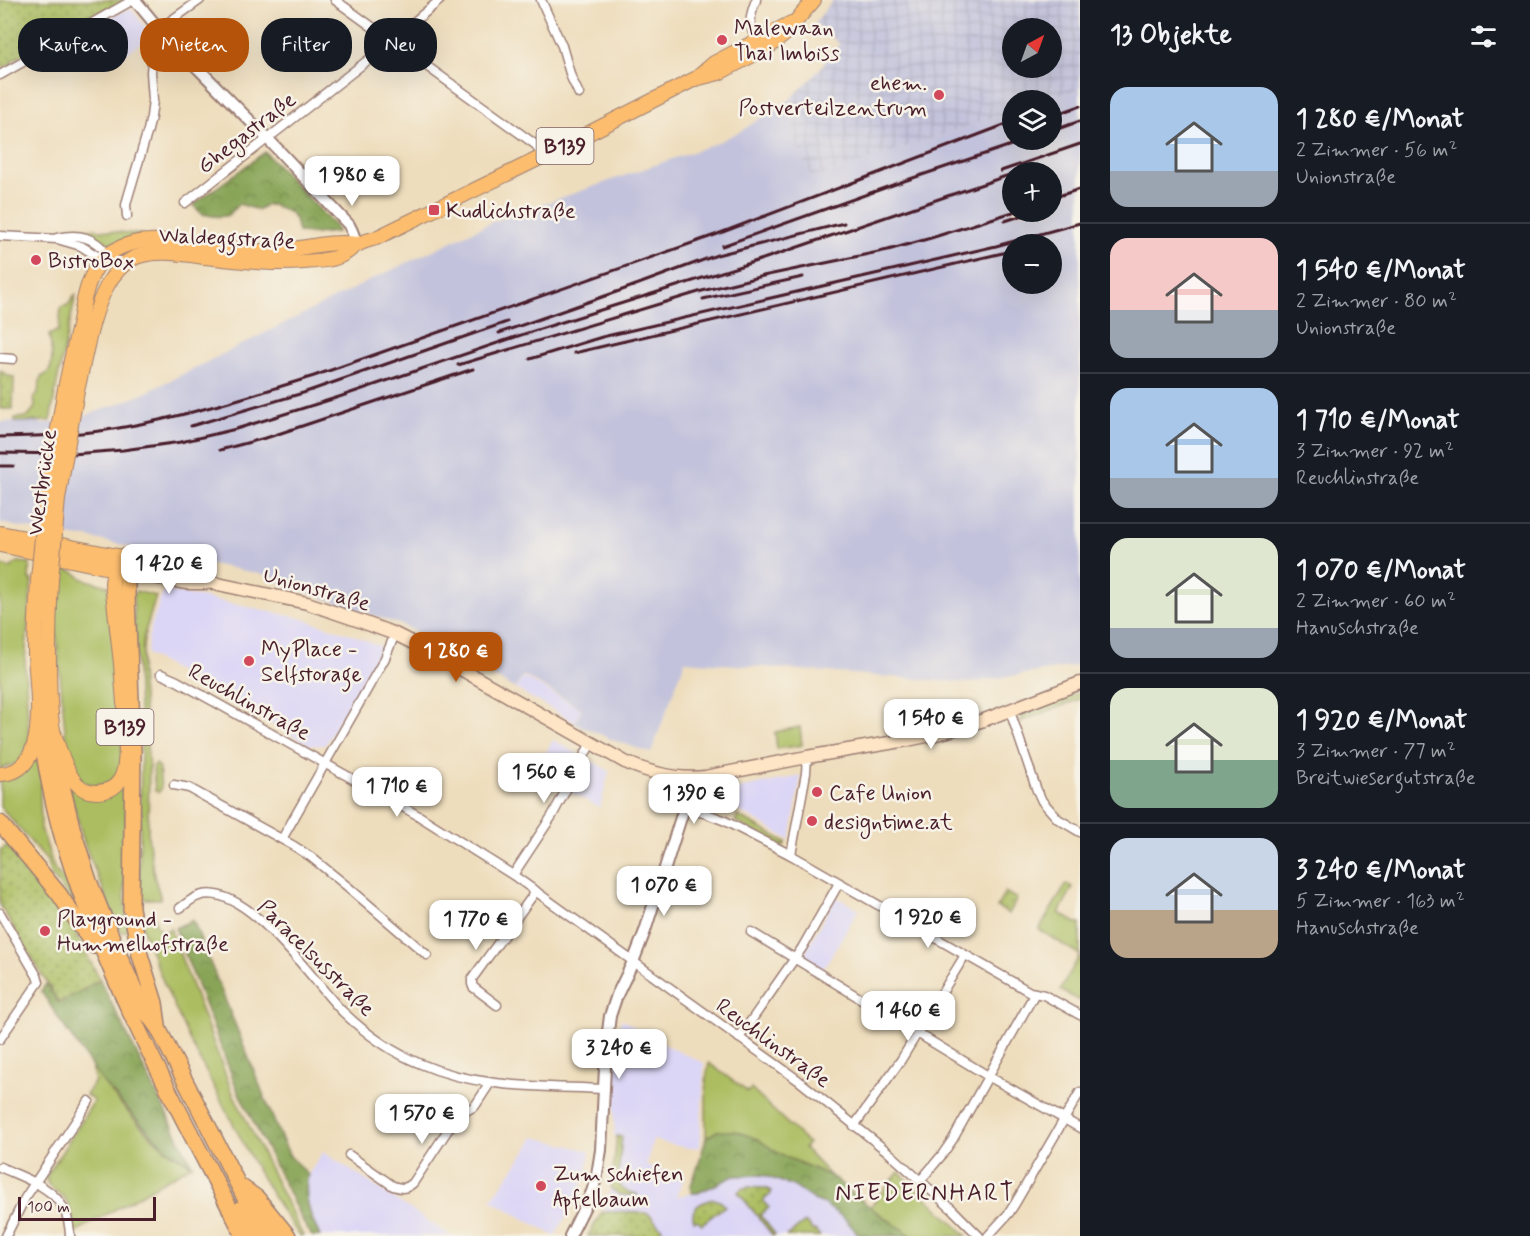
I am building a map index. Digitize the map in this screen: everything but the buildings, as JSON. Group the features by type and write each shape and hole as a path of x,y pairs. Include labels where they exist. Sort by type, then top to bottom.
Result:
{"highway":[{"path":"121,566 127,596 133,752 132,908 140,955 155,1004 158,1028"},
{"path":"39,718 46,769 66,850 85,905 119,987 153,1058 244,1236"},
{"path":"54,735 73,831 89,881 118,953 143,1008 158,1028 248,1204 272,1236"},
{"path":"0,823 59,894 119,987"},
{"path":"238,1185 241,1207 256,1236"},
{"path":"238,1185 257,1198 288,1236"}],"main road":[{"name":"Waldeggstraße","path":"695,79 719,73 770,46 784,35 814,0"},
{"name":"Waldeggstraße","path":"71,390 106,289 117,271 128,261 150,253 264,263 327,260 342,255 357,244 376,238 543,157 695,79 714,63 798,19"},
{"name":"Waldeggstraße","path":"106,259 126,245 150,240 265,251 342,242 357,244"},
{"path":"106,259 103,276 106,289"},
{"name":"B139","path":"71,390 88,285 92,275 106,259"},
{"name":"Westbrücke","path":"44,580 46,496 71,390"},
{"name":"Unionstraße","path":"0,533 187,583 213,583 307,603 357,620 395,634 429,651 619,759 642,769 675,777 690,779 705,777 941,733 1010,711 1080,683"},
{"name":"Unionstraße","path":"0,545 121,566"},
{"name":"B139","path":"44,580 54,735 70,776 82,789 105,792 120,781 125,767 125,718 112,583 121,566"},
{"name":"B139","path":"0,774 15,771 27,760 32,751 39,718 35,654 44,580"}],"street":[{"path":"0,75 134,0 150,18"},
{"path":"175,18 200,0"},
{"path":"334,0 364,21"},
{"name":"Ghegastraße","path":"419,18 441,0"},
{"path":"541,0 562,46 571,77 579,94"},
{"path":"756,0 752,9 750,27 756,41"},
{"name":"Ghegastraße","path":"185,203 364,63"},
{"name":"Waldeggstraße","path":"126,216 128,197 151,117 152,72"},
{"path":"201,72 267,138 348,225 357,244"},
{"path":"435,72 537,145 543,157"},
{"path":"0,236 84,237 98,244 106,259"},
{"name":"Waldeggstraße","path":"106,259 128,261"},
{"path":"0,358 13,359"},
{"path":"282,839 385,658 395,634"},
{"name":"Reuchlinstraße","path":"160,674 177,681 419,816 513,875 798,1080 920,1181 979,1236"},
{"path":"1010,711 1042,801 1055,816 1080,832"},
{"path":"513,875 552,816 591,743"},
{"path":"790,855 807,757"},
{"path":"570,1236 592,1192 597,1175 601,1150 606,1047 610,1016 645,931 684,808 690,779"},
{"path":"174,785 189,789 282,839 320,864 427,955"},
{"path":"684,808 723,820 790,855 1030,992 1044,995 1080,1015"},
{"path":"739,1038 795,959 839,883"},
{"path":"497,1005 473,987 472,979 536,891"},
{"name":"Paracelsusstraße","path":"180,908 192,899 205,895 224,897 241,906 276,935 341,1010 360,1028 380,1043 421,1064 448,1075 490,1083 604,1089"},
{"path":"0,913 39,981 0,1039"},
{"path":"751,932 988,1076 1080,1128"},
{"path":"854,1126 900,1062 965,955"},
{"path":"920,1181 949,1146 1035,993"},
{"path":"349,1155 393,1186 400,1189 407,1188 458,1116 475,1106 490,1083"},
{"path":"988,1236 1009,1213 1080,1092"},
{"path":"6,1236 19,1208 89,1101"},
{"path":"0,1167 52,1193 66,1213 70,1236"}],"shaded area":[{"name":"ehem. Postverteilzentrum","path":"833,0 1080,0 1080,89 1062,95 1062,90 1002,90 1002,114 812,179 799,152 787,102 813,77 840,44 815,23"},
{"path":"131,9 140,20 140,43 128,52 128,18 108,18"},
{"path":"1080,89 1080,665 969,683 685,661 651,753 613,740 575,723 582,709 523,675 515,689 407,627 275,581 275,577 87,537 66,536 0,523 0,422 40,421 44,424 82,417 139,396 492,222 712,145 741,131 787,101 799,152 812,179 1002,114 1002,150 1062,150 1062,95"},
{"path":"165,591 296,617 350,634 380,646 380,649 325,745 309,745 147,654 152,624"},
{"path":"523,677 581,709 575,722 516,689"},
{"path":"553,740 580,755 564,786 536,771"},
{"path":"587,758 609,771 600,808 569,791"},
{"path":"801,776 790,840 711,795 795,777"},
{"path":"836,897 859,909 822,971 806,960 804,954"},
{"path":"621,1019 669,1047 704,1063 700,1147 687,1148 653,1140 646,1166 685,1176 676,1196 698,1193 734,1176 763,1175 793,1186 822,1203 844,1218 860,1236 588,1236 609,1194 614,1167 617,1137 614,1136 615,1078"},
{"name":"Zum schiefen Apfelbaum","path":"534,1137 590,1151 587,1173 574,1203 555,1236 491,1200"},
{"path":"323,1152 451,1236 320,1236 312,1221 306,1196 306,1185 308,1175"}],"green space":[{"path":"0,0 125,0 84,18 18,18 18,57 11,61 12,64 0,68"},
{"path":"265,152 336,227 337,232 315,234 298,232 295,219 289,212 272,205 266,205 258,210 239,204 228,215 219,217 202,214 193,205"},
{"path":"62,228 144,235 107,243 89,235 62,233"},
{"path":"76,294 50,421 15,422 15,418 28,417 35,407 34,397 37,396 41,377 51,368 49,335 59,330 61,307 68,305"},
{"path":"0,370 14,377 13,409 0,409"},
{"path":"18,562 30,563 29,579 32,580 25,661 29,740 20,762 0,769 0,564 10,568"},
{"path":"61,568 74,572 83,579 108,586 120,702 122,754 118,773 108,783 102,785 95,786 82,781 73,770 67,753 55,618 56,586 60,585"},
{"path":"136,591 156,596 144,636 141,672 149,768 148,836 154,876 161,899 139,899 141,745 133,596"},
{"path":"1080,692 1080,699 1019,722 1025,714"},
{"path":"800,727 802,745 777,749 775,732"},
{"path":"37,753 43,780 40,789 41,828 55,870 69,885 77,907 50,874 47,861 0,806 0,779 13,778 23,773"},
{"path":"155,764 159,766 161,789 159,792 155,791 153,767"},
{"path":"67,781 73,788 126,783 124,874 128,930 121,933 85,846"},
{"path":"738,816 786,842 783,847 735,821"},
{"path":"8,845 55,900 68,919 100,980 59,1003 0,905 0,850"},
{"path":"1066,884 1073,887 1059,913 1080,923 1080,955 1039,930"},
{"path":"1005,892 1017,899 1009,914 997,907"},
{"path":"153,912 156,924 161,931 166,932 170,928 231,1089 303,1236 300,1236 282,1211 256,1168 189,1039 143,931 142,919"},
{"path":"193,920 279,1133 290,1156 308,1175 306,1191 308,1206 320,1236 312,1236 304,1224 237,1089 175,928"},
{"path":"1080,955 1080,1001 1060,990"},
{"path":"100,980 192,1165 166,1149 102,1081 41,991 46,984 59,1003"},
{"path":"709,1063 748,1092 751,1089 808,1143 804,1148 831,1176 781,1155 757,1139 717,1131 706,1138 706,1078"},
{"path":"91,1065 144,1130 167,1151 192,1165 74,1233 72,1215 65,1199 50,1187 46,1177 94,1101 86,1095 95,1081"},
{"path":"717,1131 736,1131 757,1139 781,1155 831,1176 912,1236 860,1236 844,1218 822,1203 793,1186 763,1175 734,1176 698,1193 692,1193 690,1188 706,1138"},
{"path":"617,1136 622,1137 618,1178 620,1185 624,1190 637,1194 637,1196 620,1195 611,1189"},
{"path":"899,1172 967,1236 912,1236 870,1207"},
{"path":"747,1187 765,1188 771,1191 771,1194 763,1201 769,1208 760,1215 775,1234 773,1236 738,1192"},
{"path":"714,1199 725,1206 702,1224 697,1220 694,1221 695,1209 705,1201"},
{"path":"602,1212 644,1213 650,1215 662,1228 658,1236 588,1236"},
{"path":"805,1222 820,1236 787,1236"}],"railway":[{"path":"1062,112 1080,106"},
{"path":"1062,127 1080,121"},
{"path":"0,437 75,434 119,428 193,412 290,384 715,235 1002,126"},
{"path":"1001,171 1080,144"},
{"path":"722,246 1002,148"},
{"path":"0,453 72,454 123,450 181,442 236,429 339,397 521,335 763,259 1002,177"},
{"path":"1062,195 1080,189"},
{"path":"458,365 702,291 888,250 1002,215"},
{"path":"499,333 717,255 844,223"},
{"path":"530,359 602,337 996,246 1080,223"},
{"path":"574,353 1002,253"},
{"path":"703,299 803,277"},
{"path":"191,426 303,393 507,322"},
{"path":"220,450 269,437 473,369"},
{"path":"0,466 13,466"}],"place":[{"name":"Malewaan Thai Imbiss","path":"722,40"},
{"name":"ehem. Postverteilzentrum","path":"939,95"},
{"name":"Kudlichstraße","path":"434,210"},
{"name":"BistroBox","path":"36,260"},
{"name":"MyPlace - Selfstorage","path":"249,661"},
{"name":"Cafe Union","path":"817,792"},
{"name":"designtime.at","path":"812,821"},
{"name":"Playground - Hummelhofstraße","path":"45,931"},
{"name":"Zum schiefen Apfelbaum","path":"541,1186"}],"district":[{"name":"NIEDERNHART","path":"925,1192"}]}
